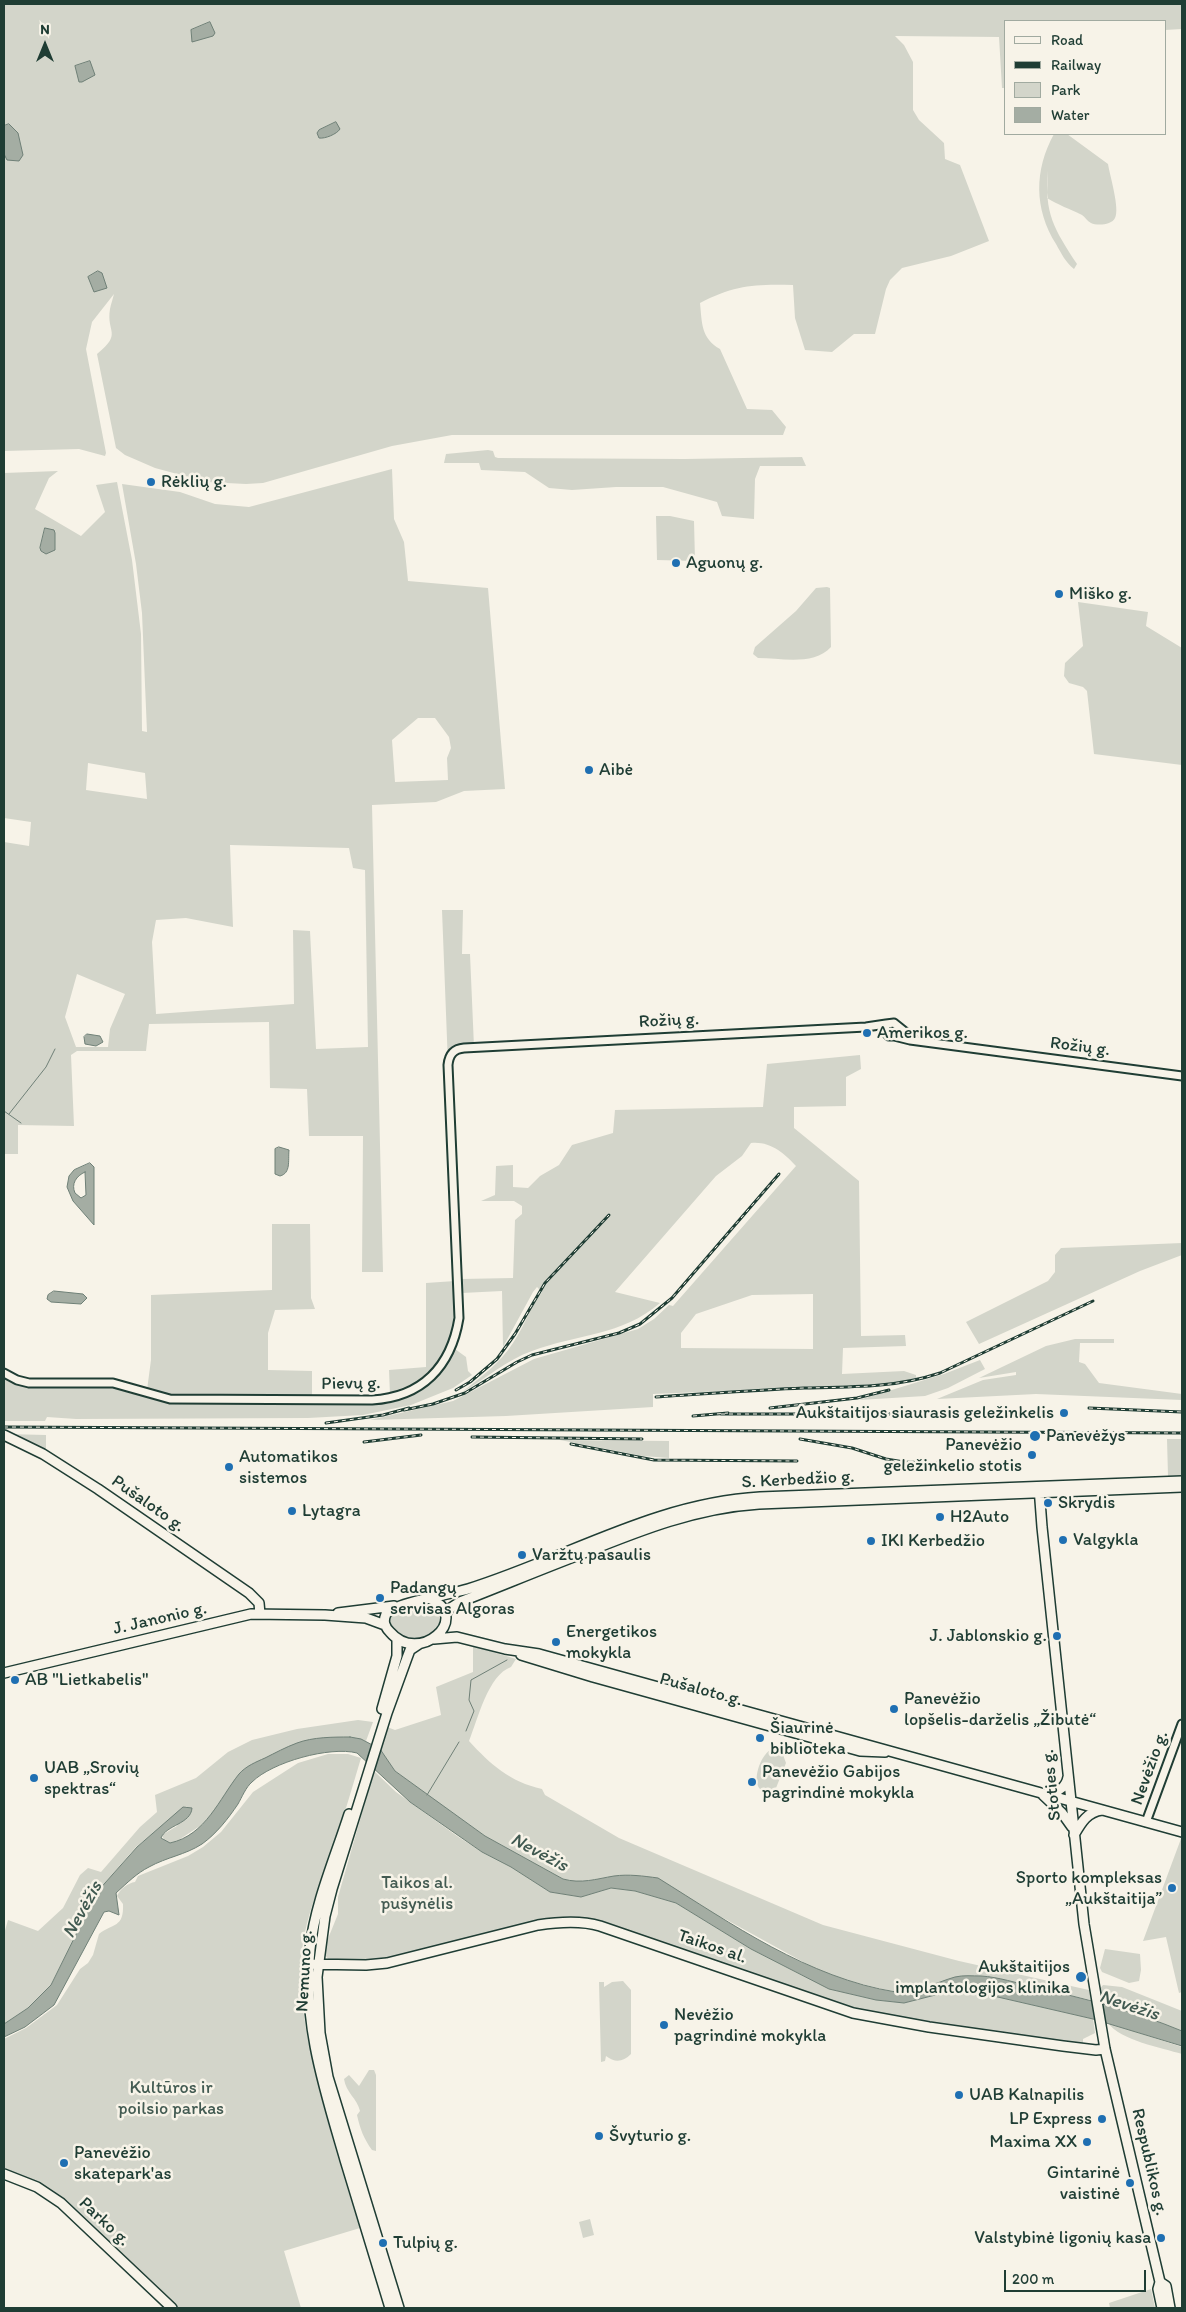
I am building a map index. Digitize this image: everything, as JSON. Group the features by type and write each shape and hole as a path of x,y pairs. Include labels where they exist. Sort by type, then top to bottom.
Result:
{"main road":[{"name":"Pušaloto g.","path":"4,1435 43,1454 249,1593 259,1603 260,1614"},
{"name":"S. Kerbedžio g.","path":"1039,1490 1182,1480"},
{"name":"S. Kerbedžio g.","path":"431,1599 485,1584 651,1526 695,1513 741,1505 911,1495 1182,1487"},
{"name":"Stoties g.","path":"1039,1490 1073,1832 1084,1924 1105,2049"},
{"name":"S. Kerbedžio g.","path":"446,1614 449,1608 460,1602 566,1556"},
{"path":"431,1599 442,1606 446,1614 445,1625 434,1640 422,1643 408,1643 397,1639 385,1625 386,1614 397,1606 431,1599"},
{"name":"J. Janonio g.","path":"325,1615 397,1606"},
{"name":"J. Janonio g.","path":"4,1673 221,1621 260,1614 366,1618 385,1625"},
{"name":"Pušaloto g.","path":"445,1625 449,1632 458,1637 505,1649 537,1661 857,1750 872,1753 892,1752 1182,1832"},
{"name":"Pušaloto g.","path":"434,1640 458,1637"},
{"name":"Nemuno g.","path":"390,2308 320,2077 312,2033 313,1965 350,1818 384,1712 397,1656 397,1639"},
{"name":"Nemuno g.","path":"384,1712 410,1650 422,1643"},
{"path":"1068,1777 1061,1789 1043,1794 1062,1813 1073,1832 1087,1816 1096,1811 1103,1810"},
{"name":"Taikos al.","path":"313,1965 387,1963 538,1925 561,1922 585,1923 600,1926 854,2013 920,2025 1063,2046 1096,2050 1105,2049"},
{"name":"Nemuno g.","path":"313,1965 318,2014 328,2076 399,2308"},
{"name":"Respublikos g.","path":"1105,2049 1160,2282 1158,2288 1162,2308"},
{"name":"Parko g.","path":"4,2174 37,2187 61,2203 172,2308"},
{"name":"Respublikos g.","path":"1160,2282 1166,2286 1170,2308"}],"street":[{"path":"894,1023 898,1027 897,1033 894,1036 886,1034 884,1030 886,1024 894,1023"},
{"name":"Rožių g.","path":"474,1047 866,1028 886,1024"},
{"name":"Rožių g.","path":"898,1027 915,1040"},
{"name":"Rožių g.","path":"866,1028 886,1034"},
{"name":"Rožių g.","path":"894,1036 1182,1076"},
{"name":"Pievų g.","path":"4,1373 17,1380 29,1383 113,1383 170,1399 372,1400 392,1398 423,1385 434,1374 445,1357 452,1343 459,1318 448,1065 454,1050 474,1047"},
{"name":"Nevėžio g.","path":"1146,1822 1182,1724"}],"green space":[{"path":"4,4 1182,4 1182,29 1166,30 1166,20 1004,20 1004,88 1002,88 999,37 895,36 904,45 913,62 913,110 919,120 944,143 945,159 960,165 989,241 951,256 902,268 890,280 886,289 875,334 854,334 832,352 805,350 795,318 793,285 745,287 724,292 700,303 702,323 706,335 720,349 747,409 772,410 786,427 783,435 452,435 392,446 263,483 207,482 155,468 125,455 116,448 97,354 105,347 111,337 109,317 114,294 92,322 86,349 106,453 105,456 79,449 4,451 4,154 5,156 9,124 4,126"},
{"path":"1054,135 1068,135 1108,164 1114,192 1116,214 1111,222 1100,225 1091,223 1082,215 1048,198 1052,220 1062,241 1077,264 1074,269 1062,254 1049,231 1040,203 1039,189 1043,161"},
{"path":"493,451 495,457 498,458 685,459 802,457 806,466 760,466 755,479 754,519 722,516 717,502 663,487 616,487 572,490 549,488 525,472 481,470 479,463 444,463 446,454"},
{"path":"392,469 394,519 404,542 408,581 488,588 505,789 464,791 436,802 372,805 383,1272 362,1272 363,1136 309,1136 307,1089 270,1088 269,1022 149,1024 146,1051 77,1051 71,1055 74,1126 18,1125 18,1154 4,1154 4,842 29,846 31,822 4,818 4,473 58,471 49,478 35,509 81,536 105,512 96,485 117,482 132,560 141,634 142,731 147,732 142,613 136,564 122,484 180,492 215,504 249,507","holes":["418,718 435,718 449,737 451,748 447,758 448,780 395,782 392,740","88,763 145,773 147,799 86,790","230,845 349,848 353,868 365,870 368,1047 316,1049 310,931 293,930 294,1004 156,1014 152,942 156,920 186,918 233,927","77,974 125,994 110,1029 108,1047 76,1047 65,1017"]},
{"path":"656,516 670,516 694,521 695,561 657,560"},
{"path":"816,588 830,588 831,647 816,657 797,660 758,658 753,654 755,647 796,611"},
{"path":"1078,602 1148,612 1146,626 1182,648 1182,765 1094,754 1087,691 1083,687 1069,683 1064,676 1065,663 1083,646"},
{"path":"442,910 463,910 462,954 470,954 474,1047 459,1048 448,1065"},
{"path":"860,1055 861,1069 846,1077 846,1106 794,1107 794,1128 859,1181 861,1336 905,1335 906,1346 843,1348 842,1374 904,1371 916,1375 916,1378 895,1383 870,1385 653,1394 653,1407 506,1416 370,1420 453,1401 534,1359 638,1329 654,1319 669,1305 673,1306 796,1166 781,1152 764,1144 751,1143 742,1156 716,1176 615,1292 660,1303 645,1314 615,1328 549,1345 523,1355 505,1364 462,1392 490,1369 508,1350 542,1292 537,1287 533,1292 503,1347 502,1291 462,1293 461,1279 513,1278 515,1220 522,1214 522,1206 514,1201 481,1201 495,1195 496,1166 513,1165 513,1187 528,1188 540,1176 559,1165 572,1145 613,1133 615,1110 763,1107 767,1064","holes":["813,1294 813,1349 681,1348 681,1333 696,1314 752,1295"]},
{"path":"272,1224 310,1224 311,1298 315,1309 275,1310 268,1333 268,1370 312,1371 312,1395 170,1396 147,1390 151,1360 151,1295 272,1290"},
{"path":"1182,1243 1182,1255 1140,1271 979,1344 966,1322 1048,1281 1055,1272 1055,1255 1061,1248"},
{"path":"455,1281 453,1322 446,1348 440,1360 432,1371 421,1380 390,1395 389,1370 426,1367 426,1283"},
{"path":"1075,1339 1114,1339 1114,1343 1080,1343 1079,1362 1085,1364 1099,1383 1182,1394 1182,1400 1036,1394 937,1399 983,1380 1016,1375 1016,1372 979,1378 1046,1346"},
{"path":"455,1349 466,1357 468,1371 472,1375 453,1388 411,1405 363,1415 308,1418 76,1419 47,1417 45,1421 4,1421 4,1377 17,1383 111,1386 165,1402 387,1404 411,1396 428,1385 442,1370"},
{"path":"980,1360 985,1369 948,1388 925,1396 859,1400 944,1374"},
{"path":"6,1434 46,1435 46,1448 37,1448"},
{"path":"1167,1439 1182,1439 1182,1476 1168,1476"},
{"path":"560,1440 669,1441 669,1458 643,1456"},
{"path":"427,1603 438,1607 442,1620 430,1636 417,1640 403,1638 389,1624 388,1618 394,1610"},
{"path":"473,1646 516,1659 511,1667 496,1679 490,1688 469,1741 510,1777 542,1789 545,1795 619,1838 823,1925 959,1961 1089,1990 1091,2000 983,1976 957,1977 910,1991 899,1992 842,1979 814,1968 725,1919 616,1876 575,1882 563,1879 485,1836 395,1771 380,1749 387,1727 395,1730 441,1715 436,1687 473,1672"},
{"path":"358,1720 373,1722 366,1741 350,1737 328,1738 298,1743 240,1773 214,1812 200,1826 177,1841 170,1843 164,1840 162,1835 177,1826 187,1806 136,1847 97,1892 51,1985 28,2008 4,2024 4,1934 8,1920 38,1931 63,1908 80,1875 88,1868 101,1872 140,1827 157,1812 155,1795 196,1778 228,1752 252,1740 297,1729"},
{"path":"770,1750 782,1752 786,1763 776,1788 767,1792 760,1789 757,1775 760,1763"},
{"name":"Kultūros ir poilsio parkas","path":"328,1754 348,1754 361,1758 337,1837 314,1898 307,1924 302,1950 301,1988 309,2044 317,2082 360,2228 284,2251 301,2308 176,2308 62,2198 36,2182 4,2170 4,2039 26,2028 57,2005 80,1969 88,1963 93,1955 99,1934 120,1921 123,1904 117,1896 122,1889 135,1882 138,1876 188,1856 203,1847 221,1832 253,1792 298,1763"},
{"name":"Taikos al. pušynėlis","path":"374,1771 396,1792 457,1836 550,1892 581,1897 611,1888 635,1891 676,1903 751,1949 829,1989 876,2000 904,2003 951,1991 976,1992 1093,2019 1095,2033 1083,2039 1083,2045 881,2015 838,2004 578,1918 555,1919 508,1927 395,1957 371,1960 330,1961 324,1954 325,1946 338,1914 338,1897"},
{"name":"Sporto kompleksas „Aukštaitija”","path":"1182,1836 1182,1992 1179,1993 1166,1937 1143,1941"},
{"path":"1105,1949 1140,1954 1141,1970 1139,1981 1129,1983 1102,1972 1100,1968"},
{"path":"623,1981 631,1990 631,2054 619,2061 606,2056 605,2061 601,2062 599,1982 604,1982 604,1987 612,1982"},
{"path":"1103,1985 1122,1987 1182,2011 1182,2031 1143,2015 1104,2004 1099,1990"},
{"path":"1108,2023 1182,2047 1182,2054 1131,2039"},
{"path":"369,2070 374,2070 376,2075 376,2151 372,2150 359,2125 357,2115 360,2111 359,2106 347,2088 344,2079 349,2075 359,2086"},
{"path":"590,2219 594,2235 583,2238 579,2222"},
{"path":"1151,2289 1155,2308 1110,2308 1109,2303"}],"water":[{"path":"210,22 215,33 213,36 192,42 191,30"},
{"path":"90,61 95,75 79,82 75,66"},
{"path":"336,122 340,129 338,131 327,137 319,138 317,133 319,130"},
{"path":"9,124 18,133 23,155 19,161 7,160 4,154 4,126"},
{"path":"98,271 102,273 107,288 94,292 88,277"},
{"path":"45,528 54,530 55,533 55,550 46,554 40,548"},
{"path":"87,1034 100,1036 103,1042 96,1046 85,1044 84,1037"},
{"path":"279,1147 289,1150 289,1162 286,1172 280,1176 275,1174 275,1149"},
{"path":"90,1163 94,1167 94,1225 73,1201 67,1187 69,1176 74,1170","holes":["85,1172 86,1195 81,1198 75,1193 74,1186 77,1178"]},
{"path":"54,1291 83,1294 87,1298 81,1304 51,1302 47,1299 48,1295"},
{"path":"350,1737 361,1739 380,1749 395,1771 485,1836 563,1879 582,1881 625,1875 658,1878 743,1931 802,1962 832,1975 896,1992 911,1991 958,1976 981,1976 1007,1980 1090,2000 1164,2024 1182,2031 1182,2046 1093,2019 976,1992 951,1991 904,2003 876,2000 829,1989 751,1949 676,1903 635,1891 611,1888 581,1897 550,1892 511,1867 482,1852 410,1802 357,1753 346,1751 302,1757 273,1768 261,1775 250,1784 230,1815 207,1840 189,1851 140,1872 116,1893 119,1915 109,1911 104,1912 54,2005 25,2027 4,2037 4,2024 28,2008 51,1985 97,1892 137,1847 183,1807 192,1808 191,1813 183,1821 168,1830 161,1838 170,1843 182,1839 202,1824 239,1774 251,1764 303,1741"}],"waterway":[{"path":"9,1114 46,1067 55,1049"},
{"path":"4,1111 21,1123"},
{"path":"466,1731 474,1711 469,1700 471,1680 507,1660"},
{"path":"427,1795 459,1742"}],"railway":[{"path":"404,1410 433,1404 465,1393 532,1355 619,1333 640,1324 672,1298 779,1174"},
{"path":"456,1390 470,1382 497,1359 515,1334 545,1283 609,1215"},
{"path":"656,1397 873,1386 906,1382 940,1373 1093,1301"},
{"path":"770,1408 857,1398 889,1390"},
{"path":"326,1423 383,1415 409,1408"},
{"path":"1089,1408 1182,1412"},
{"path":"693,1416 728,1413"},
{"path":"721,1414 953,1414"},
{"path":"4,1427 1182,1433"},
{"path":"364,1442 421,1435"},
{"path":"472,1437 642,1439"},
{"path":"800,1439 852,1448 886,1459 904,1462 938,1463"},
{"path":"571,1444 654,1460 797,1461"}],"place":[{"name":"Rėklių g.","path":"151,482"},
{"name":"Aguonų g.","path":"676,563"},
{"name":"Miško g.","path":"1059,594"},
{"name":"Aibė","path":"589,770"},
{"name":"Amerikos g.","path":"867,1033"},
{"name":"Aukštaitijos siaurasis geležinkelis","path":"1064,1413"},
{"name":"Panevėžys","path":"1035,1436"},
{"name":"Panevėžio geležinkelio stotis","path":"1032,1455"},
{"name":"Automatikos sistemos","path":"229,1467"},
{"name":"Skrydis","path":"1048,1503"},
{"name":"Lytagra","path":"292,1511"},
{"name":"H2Auto","path":"940,1517"},
{"name":"Valgykla","path":"1063,1540"},
{"name":"IKI Kerbedžio","path":"871,1541"},
{"name":"Varžtų pasaulis","path":"522,1555"},
{"name":"Padangų servisas Algoras","path":"380,1598"},
{"name":"J. Jablonskio g.","path":"1057,1636"},
{"name":"Energetikos mokykla","path":"556,1642"},
{"name":"AB \"Lietkabelis\"","path":"15,1680"},
{"name":"Panevėžio lopšelis-darželis „Žibutė“","path":"894,1709"},
{"name":"Šiaurinė biblioteka","path":"760,1738"},
{"name":"UAB „Srovių spektras“","path":"34,1778"},
{"name":"Panevėžio Gabijos pagrindinė mokykla","path":"752,1782"},
{"name":"Sporto kompleksas „Aukštaitija”","path":"1172,1888"},
{"name":"Aukštaitijos implantologijos klinika","path":"1081,1977"},
{"name":"Nevėžio pagrindinė mokykla","path":"664,2025"},
{"name":"UAB Kalnapilis","path":"959,2095"},
{"name":"LP Express","path":"1102,2119"},
{"name":"Švyturio g.","path":"599,2136"},
{"name":"Maxima XX","path":"1087,2142"},
{"name":"Panevėžio skatepark'as","path":"64,2163"},
{"name":"Gintarinė vaistinė","path":"1130,2183"},
{"name":"Valstybinė ligonių kasa","path":"1161,2238"},
{"name":"Tulpių g.","path":"383,2243"}],"water label":[{"name":"Nevėžis","path":"539,1853"},
{"name":"Nevėžis","path":"83,1910"},
{"name":"Nevėžis","path":"1129,2006"}]}
